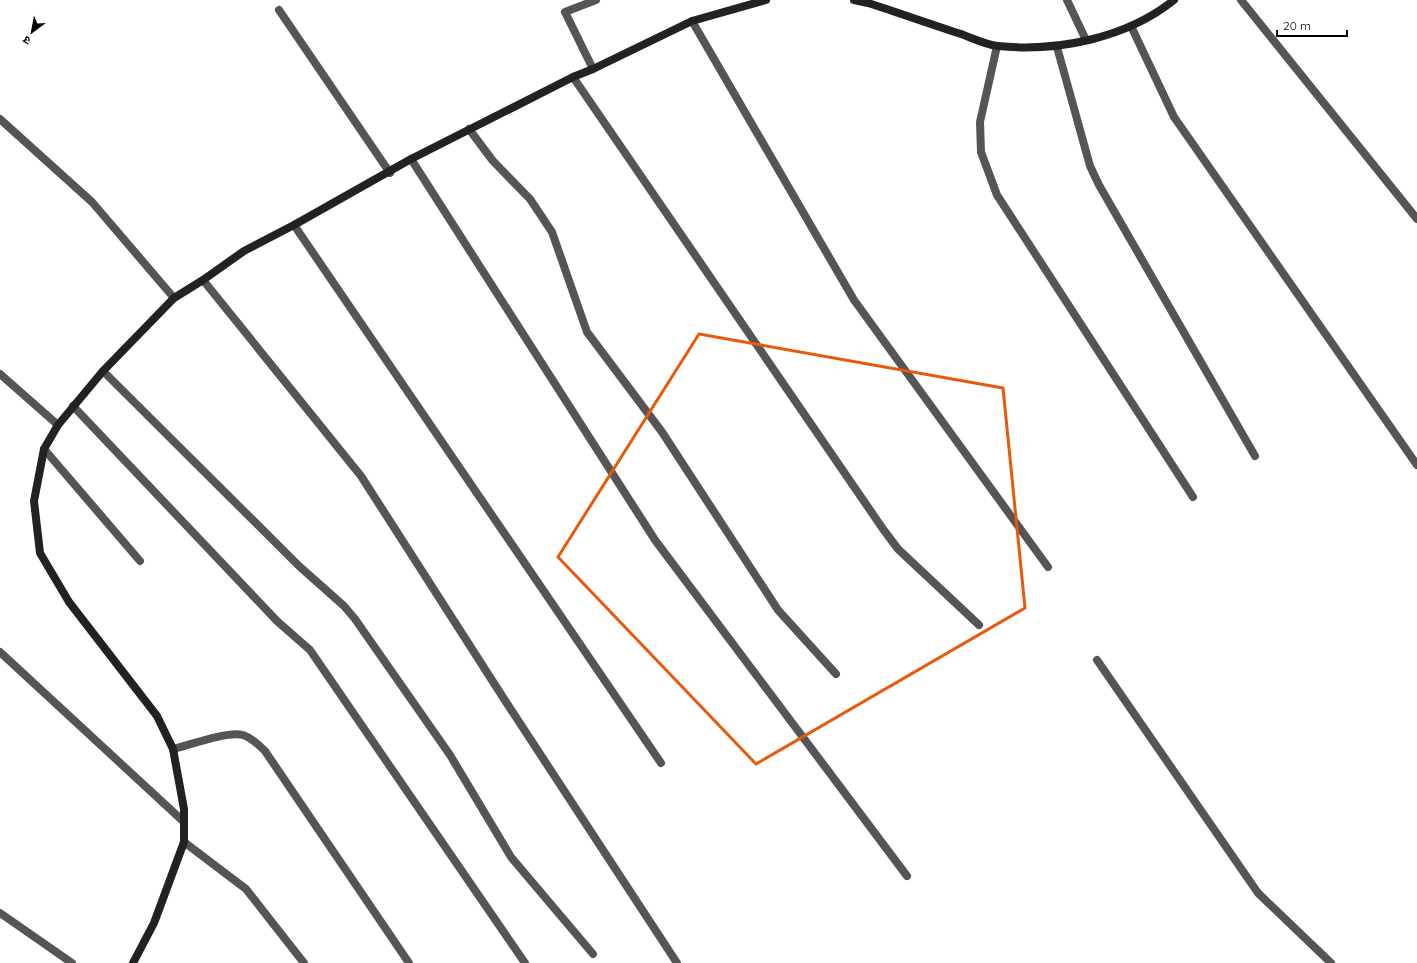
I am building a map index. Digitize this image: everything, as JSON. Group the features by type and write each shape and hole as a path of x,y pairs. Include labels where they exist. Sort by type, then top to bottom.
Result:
{"main road":[{"path":"133,963 154,923 184,842 184,808 173,749 157,716 69,602 40,553 34,502 44,449 58,425 103,372 174,298 203,280 244,251 390,173 412,159 573,76 593,69 692,20 766,0"},
{"path":"854,0 868,3 997,46 1056,47 1086,40 1131,26 1159,12 1174,0"}],"street":[{"path":"593,69 566,12 596,0"},
{"path":"1067,0 1086,40"},
{"path":"1241,0 1417,219"},
{"path":"278,10 390,173"},
{"path":"692,20 854,300 1048,567"},
{"path":"1131,26 1178,122 1417,465"},
{"path":"997,46 980,122 981,152 997,195 1193,497"},
{"path":"1056,47 1090,166 1099,185 1255,456"},
{"path":"573,76 883,529 908,558 979,625"},
{"path":"0,120 92,202 174,298"},
{"path":"469,129 493,161 530,199 552,232 586,332 662,432 778,610 836,674"},
{"path":"412,159 655,540 907,876"},
{"path":"294,225 661,763"},
{"path":"203,280 361,476 510,709 676,963"},
{"path":"103,372 299,566 344,606 355,619 450,755 511,857 593,954"},
{"path":"0,374 58,425"},
{"path":"73,406 273,616 310,650 525,963"},
{"path":"44,449 140,561"},
{"path":"0,652 184,822"},
{"path":"1097,660 1258,893 1331,963"},
{"path":"173,749 233,734 243,735 265,751 409,963"},
{"path":"184,842 246,889 304,963"},
{"path":"0,913 72,963"}],"highlighted area":[{"path":"699,334 1003,388 1025,608 756,764 558,557"}]}
